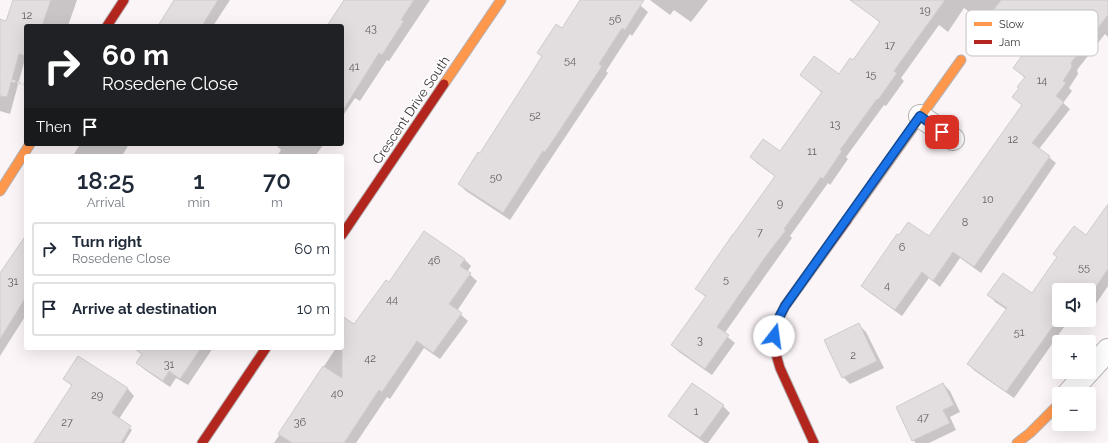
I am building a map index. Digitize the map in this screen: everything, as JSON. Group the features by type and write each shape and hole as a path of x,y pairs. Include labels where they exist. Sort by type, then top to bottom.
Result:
{"street":[{"path":"108,24 124,0"},
{"name":"Crescent Drive South","path":"344,232 501,0"},
{"path":"814,443 778,363 774,336 775,325 785,306 961,60"},
{"path":"920,116 953,140"},
{"path":"0,191 29,146"},
{"path":"202,443 265,350"},
{"path":"1096,364 1108,350"},
{"path":"1075,387 1082,379"},
{"path":"1017,443 1030,433 1052,411"}],"path":[{"path":"0,78 24,84"}],"building":[{"path":"13,0 51,0 43,24 24,24 24,55 19,54 7,97 0,96 0,19 6,21"},
{"path":"174,0 218,0 203,24 159,24"},
{"path":"344,0 414,0 401,20 404,21 382,55 379,53 344,109 344,24 328,24"},
{"path":"580,0 644,0 625,30 622,28 599,64 602,66 545,152 543,151 503,213 458,184 478,152 480,153 542,56 537,53 556,24 562,28"},
{"path":"850,0 945,0 894,71 897,73 840,150 842,151 823,179 821,177 784,229 786,230 766,256 717,327 729,335 705,369 671,345 706,296 695,289 775,176 750,157 763,139 780,151 822,92 800,75 814,56 839,74 850,58 853,60 880,22"},
{"path":"1001,0 1108,0 1108,15 1098,28 1098,10 993,10"},
{"path":"1022,56 1076,56 1071,63 1072,67 1063,81 1066,83 1056,96 1064,102 1032,143 1050,156 974,267 953,252 933,281 922,272 895,310 861,286 897,234 899,235 908,222 929,236 1022,105 1012,97 1019,88 1017,87 1025,77 1013,68"},
{"path":"1108,204 1108,269 1096,287 1096,283 1052,283 1053,327 1006,392 967,364 1007,308 987,295 1003,273 1032,293 1057,257 1053,254 1074,226 1086,235"},
{"path":"424,231 465,259 460,266 471,273 449,304 462,313 433,353 417,341 382,392 379,390 344,443 292,443 278,434 323,366 342,378 344,317 354,324 386,280 389,282"},
{"path":"24,238 24,300 0,339 0,273"},
{"path":"859,323 877,361 842,378 824,340"},
{"path":"136,350 200,350 180,379 169,371 163,381 136,363 142,354"},
{"path":"78,356 128,388 112,413 131,426 121,443 34,443 72,385 63,379"},
{"path":"692,383 724,405 700,438 668,416"},
{"path":"943,383 954,405 943,410 950,423 912,441 896,407"}],"traffic: slow":[{"path":"444,84 501,0"},
{"path":"847,220 961,60"},
{"path":"0,191 29,146"},
{"path":"1017,443 1030,433 1052,411"}],"traffic: jam":[{"path":"108,24 124,0"},
{"path":"344,232 444,84"},
{"path":"814,443 780,368 775,351 774,337 777,322 785,306 847,220"},
{"path":"202,443 265,350"}],"route":[{"path":"774,336 775,325 785,306 920,116 942,132"}]}
